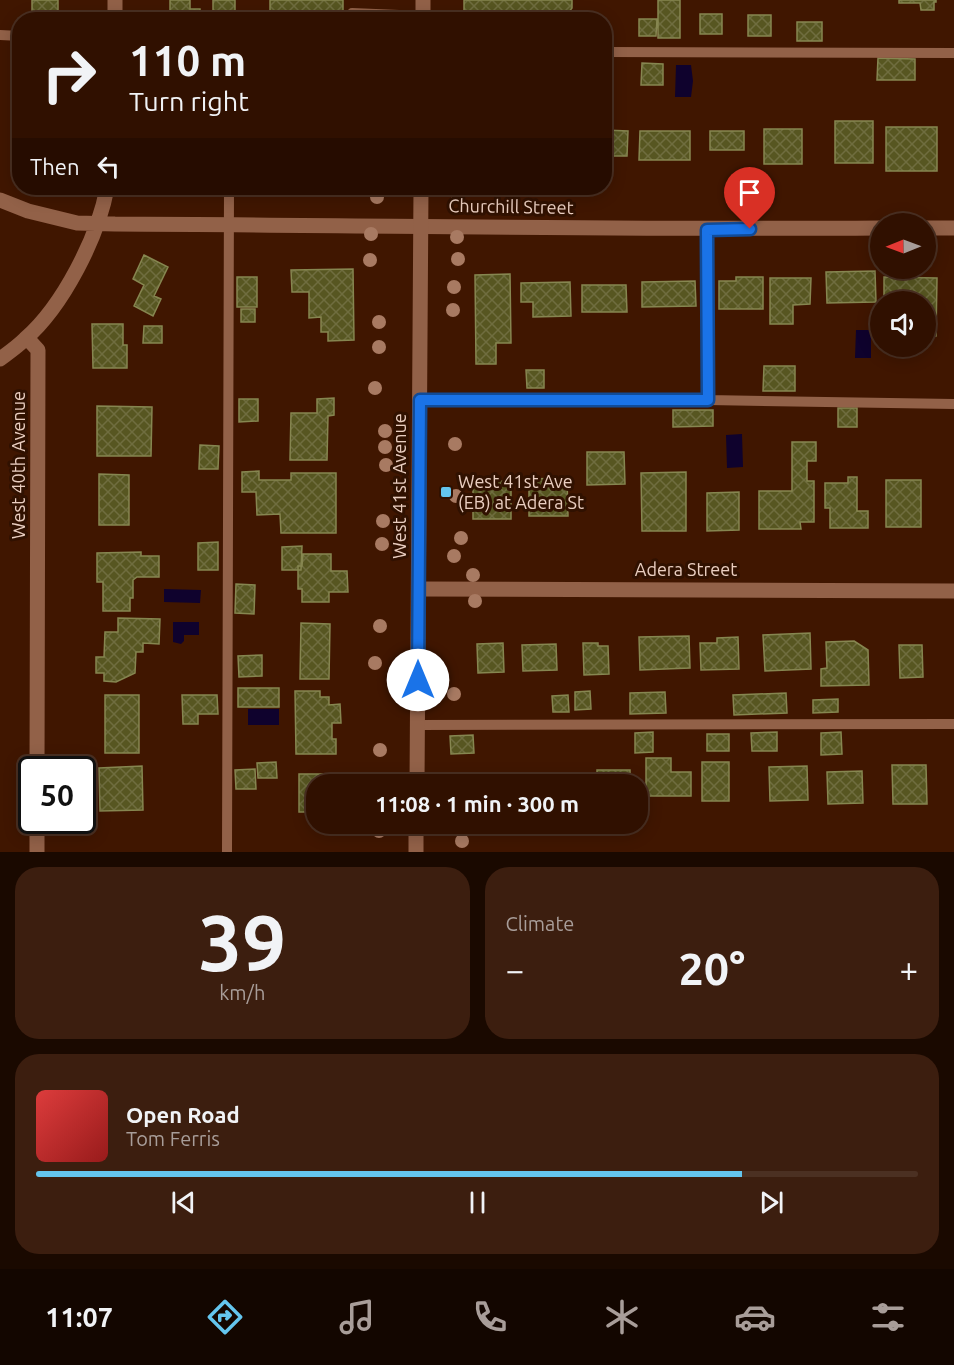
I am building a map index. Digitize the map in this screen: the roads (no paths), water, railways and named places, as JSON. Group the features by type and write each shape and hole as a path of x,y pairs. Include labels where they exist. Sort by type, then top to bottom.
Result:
{"street":[{"path":"0,359 27,338 52,308 76,271 97,223 106,195"},
{"name":"West 41st Avenue","path":"417,774 421,195"},
{"name":"Churchill Street","path":"0,200 38,214 77,223 707,230 870,228"},
{"path":"936,228 954,228"},
{"name":"West 40th Avenue","path":"27,338 38,350 37,756"},
{"name":"Adera Street","path":"419,589 954,591"},
{"path":"37,834 37,852"},
{"path":"416,834 416,852"}],"lane":[{"path":"612,52 954,53"},
{"path":"227,852 229,195"},
{"path":"707,230 708,400"},
{"path":"420,400 708,400 954,404"},
{"path":"418,725 954,724"}],"place":[{"name":"West 41st Ave (EB) at Adera St","path":"446,492"}]}
